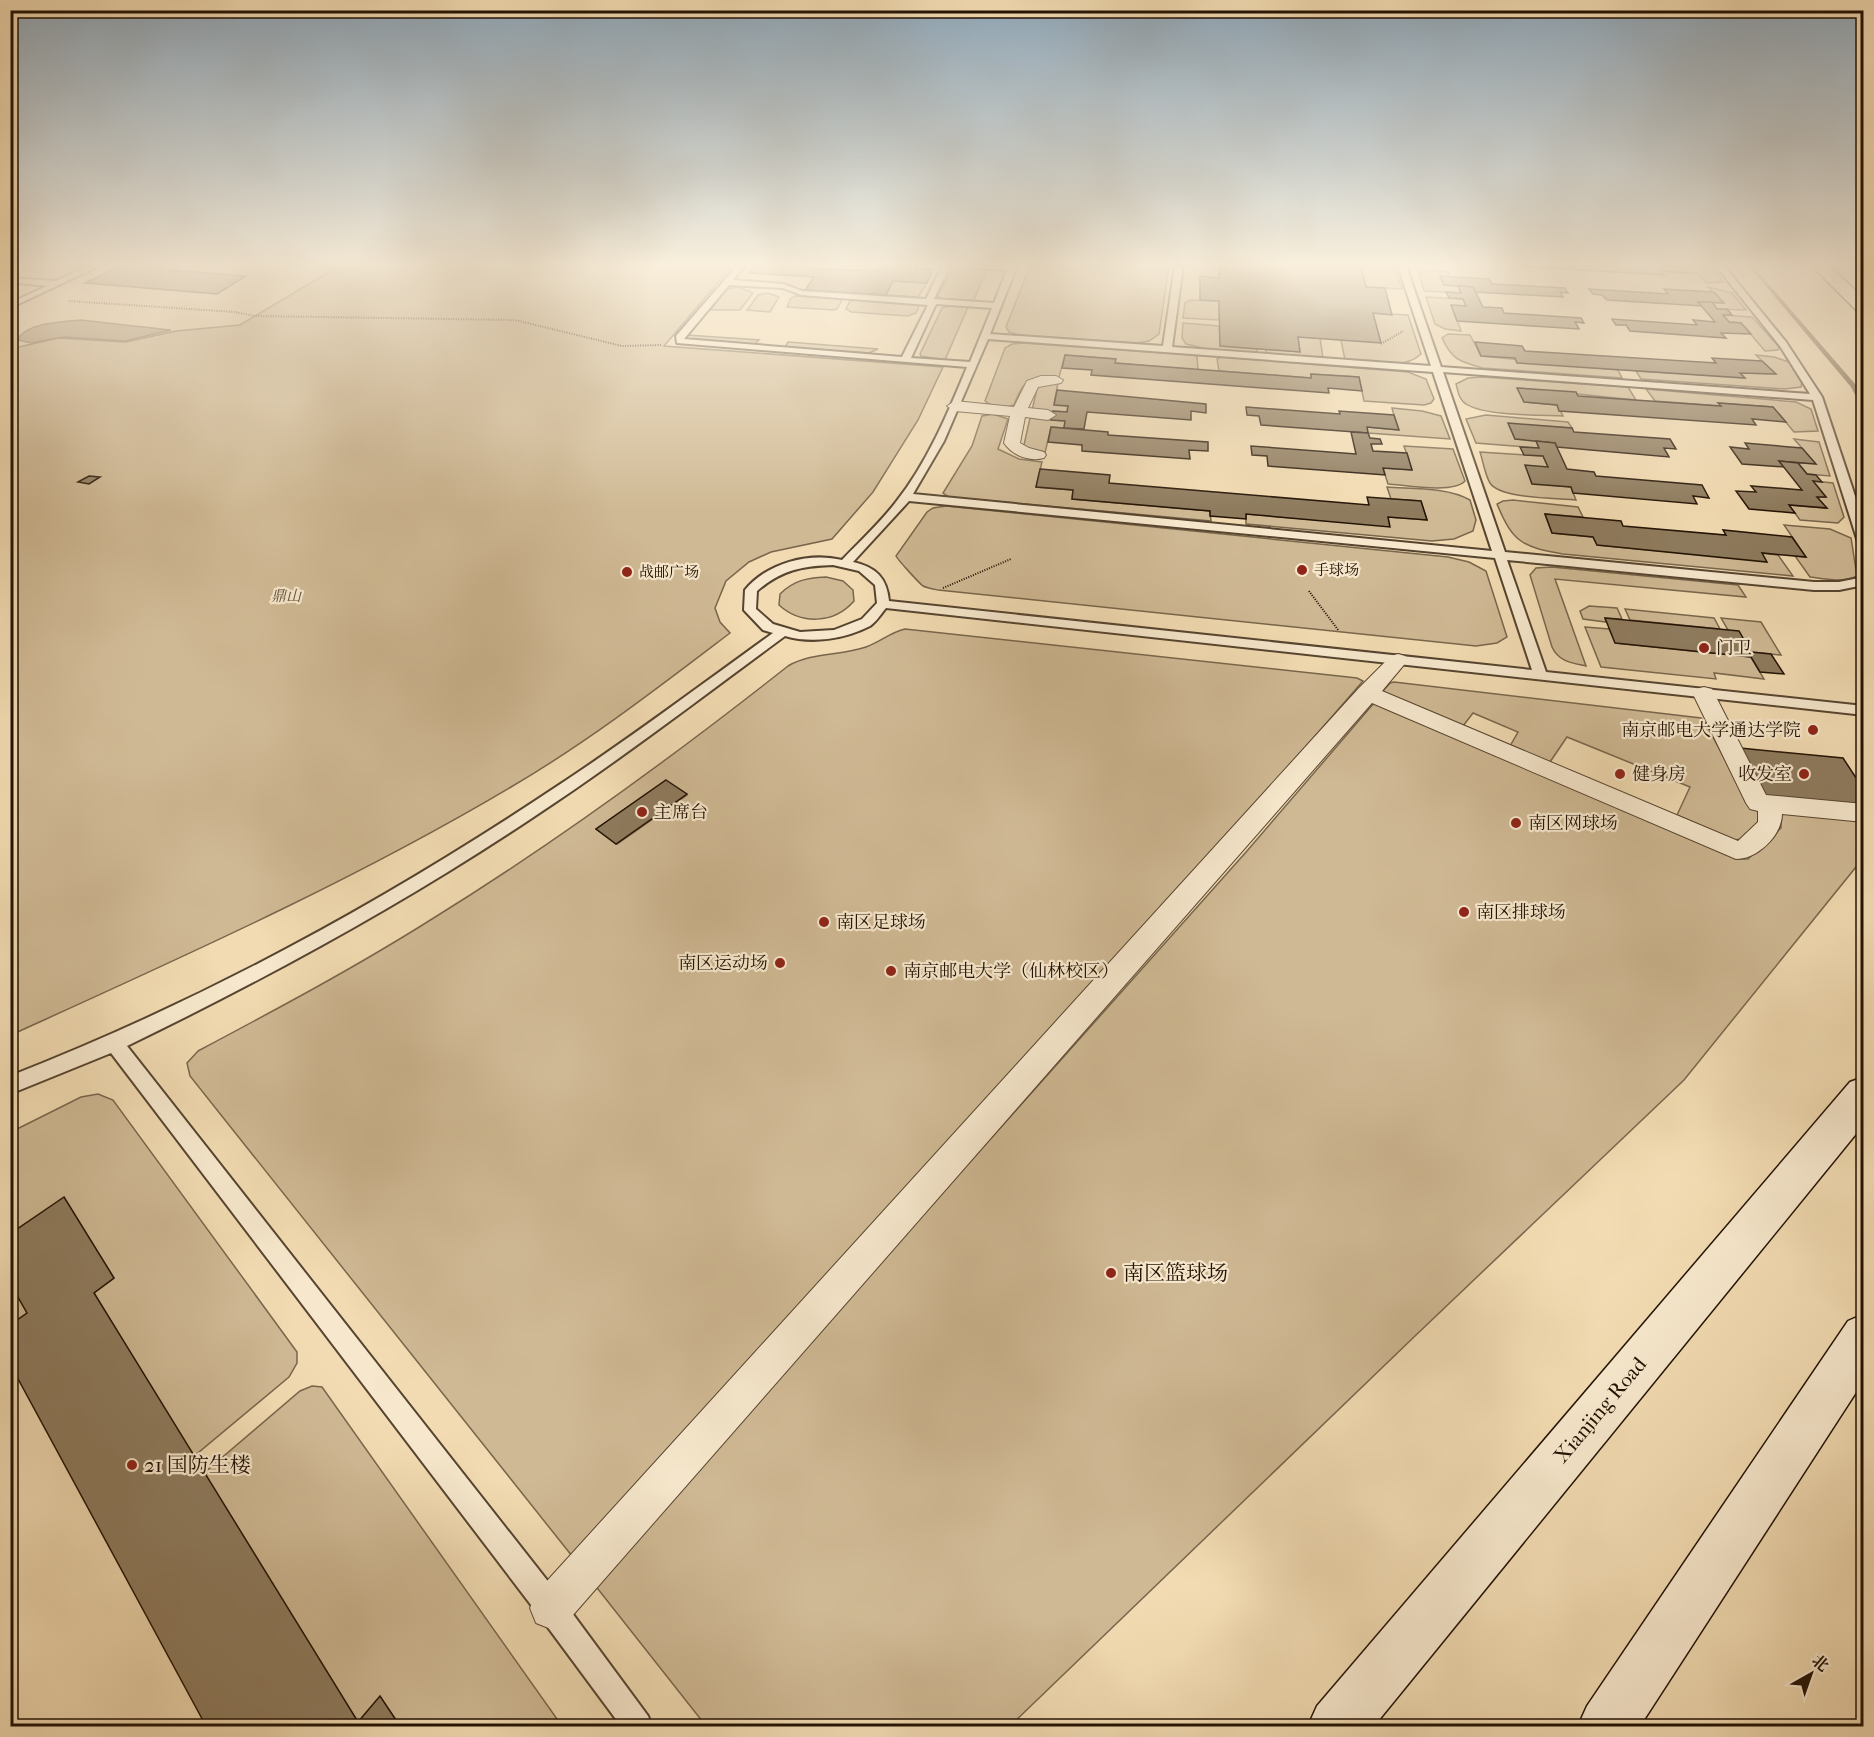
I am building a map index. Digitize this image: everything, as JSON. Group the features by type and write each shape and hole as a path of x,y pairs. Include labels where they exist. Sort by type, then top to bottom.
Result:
{"main road":[{"name":"Xianjing Road","path":"1337,1726 1863,1094"},
{"path":"1607,1726 1863,1337"}],"street":[{"path":"1038,455 1015,448 1012,443 1019,412 1032,384 1041,380 1056,380"},
{"path":"955,406 1048,415"},
{"path":"551,1608 1398,660"},
{"path":"1368,693 1736,850 1744,850 1770,825 1770,804"},
{"path":"1704,694 1758,803 1863,813"}],"lane":[{"path":"752,347 973,365"},
{"path":"905,360 911,347"},
{"path":"845,564 906,497 942,435 980,347"},
{"path":"1129,347 1817,397"},
{"path":"1429,347 1542,677"},
{"path":"1785,347 1817,397 1863,542"},
{"path":"906,497 1814,586 1839,586 1863,581"},
{"path":"833,561 863,568 881,584 883,604 867,622 836,634 799,636 768,627 750,610 751,590 769,573 799,562 833,561"},
{"path":"883,604 1863,711"},
{"path":"10,1085 114,1043 210,996 366,911 491,837 620,751 782,632"},
{"path":"114,1043 551,1608 638,1726"}],"path":[{"path":"938,591 1011,560"},
{"path":"1309,591 1339,631"}],"green space":[{"name":"鼎山","path":"18,347 678,347 943,367 918,420 873,492 832,539 771,552 749,562 726,581 715,608 720,622 730,633 623,713 540,770 389,855 264,918 11,1035 10,349"},
{"path":"786,347 878,349 869,353"},
{"path":"923,347 951,347 945,360 920,354"},
{"path":"1081,347 1193,355 1197,356 1198,370 1115,363 1115,359 1065,355 1059,377 1041,377 1030,380 1025,384 1014,405 999,407 985,401 1005,348"},
{"path":"1199,347 1257,349 1257,353"},
{"path":"1299,347 1321,347 1323,358 1266,354 1266,349 1300,352"},
{"path":"1342,347 1419,347 1421,354 1414,359 1395,364 1345,360"},
{"path":"1447,347 1476,347 1481,356 1618,370 1622,378 1483,368 1463,362"},
{"path":"1762,347 1779,347 1778,350 1765,351"},
{"path":"1756,355 1774,357 1792,363 1802,383 1801,387 1785,389 1641,379 1636,371 1744,377 1740,373 1775,374"},
{"path":"1221,357 1408,372 1426,379 1434,399 1431,403 1424,405 1364,401 1359,377 1311,374 1311,378 1219,371 1217,359"},
{"path":"1468,378 1628,387 1636,400 1518,388 1524,402 1557,405 1563,416 1498,413 1474,408 1460,398 1456,384"},
{"path":"1058,383 1054,404 1068,406 1067,412 1032,410 1037,389 1041,385"},
{"path":"1646,389 1796,402 1811,409 1818,431 1794,432 1773,407 1655,401"},
{"path":"1392,408 1422,411 1441,416 1450,439 1368,433 1367,427 1398,430"},
{"path":"993,414 1008,419 998,449 1019,459 1042,462 1036,487 1073,490 1072,499 1210,511 1211,521 949,497 943,493 972,446 982,416"},
{"path":"1486,415 1568,422 1572,428 1509,424 1515,439 1536,441 1539,448 1476,443 1466,419"},
{"path":"1030,418 1065,421 1064,428 1051,427 1045,453 1024,445"},
{"path":"1794,439 1819,442 1830,476 1807,474 1798,463 1815,463"},
{"path":"1404,446 1453,449 1465,481 1459,485 1440,488 1388,484 1383,468 1412,470"},
{"path":"1480,452 1543,456 1548,467 1532,483 1571,487 1576,500 1517,495 1496,488 1488,480"},
{"path":"1813,481 1833,483 1844,517 1838,523 1800,520 1789,505 1826,508 1817,497 1826,497"},
{"path":"1387,487 1440,491 1470,500 1476,520 1473,531 1454,539 1432,541 1246,524 1246,514 1389,526 1388,517 1427,520 1421,501 1391,499"},
{"path":"1513,500 1578,507 1583,517 1545,514 1552,533 1593,537 1597,545 1766,561 1762,553 1778,555 1793,576 1563,554 1538,549 1521,541 1508,527 1497,504"},
{"path":"946,506 1448,557 1469,562 1486,571 1507,637 1497,643 1476,646 938,590 923,586 896,556 927,512 933,508"},
{"path":"1784,525 1830,529 1851,538 1857,576 1840,580 1810,577 1795,556 1806,557"},
{"path":"1552,567 1738,585 1746,597 1555,579 1586,666 1562,659 1552,647 1530,575 1536,568"},
{"path":"826,577 843,581 853,590 854,601 846,609 827,618 807,619 788,612 779,605 780,594 790,586 807,579"},
{"path":"1589,606 1617,608 1622,619 1605,618 1606,622 1583,619 1580,611"},
{"path":"1625,609 1714,618 1720,629 1630,620"},
{"path":"1721,618 1761,622 1781,655 1751,652 1728,630"},
{"path":"1585,627 1609,629 1616,643 1751,657 1764,679 1714,673 1716,679 1601,667"},
{"name":"南区运动场","path":"900,630 1357,678 1363,681 1242,820 576,1561 190,1076 187,1063 198,1051 374,954 478,890 658,766 788,666 807,658 866,647","holes":["666,781 687,795 617,844 596,829"]},
{"path":"1390,683 1701,718 1749,805 1758,807 1759,823 1742,839 1734,840 1677,815 1690,787 1567,737 1550,762 1510,746 1518,732 1473,713 1463,726 1384,693 1383,691"},
{"name":"南区篮球场","path":"1374,703 1740,859 1748,859 1781,828 1781,810 1863,819 1863,855 1860,862 1684,1080 1010,1726 706,1726 594,1584 1247,851"},
{"path":"98,1094 113,1100 297,1352 297,1363 289,1377 193,1457 94,1293 114,1278 64,1198 11,1234 11,1132 81,1097"},
{"path":"10,1283 27,1313 11,1325 10,1325"},
{"path":"312,1386 322,1387 562,1726 400,1726 380,1697 358,1722 204,1473 300,1391"}],"building":[{"path":"1234,347 1299,347 1300,352"},
{"path":"1477,347 1523,347 1525,351 1716,363 1712,358 1762,361 1776,374 1740,373 1745,378 1517,363 1515,358 1481,356"},
{"path":"1065,355 1116,359 1115,363 1311,378 1311,374 1359,377 1362,391 1328,388 1329,393 1091,375 1092,370 1062,368"},
{"path":"1517,388 1576,392 1578,396 1721,406 1718,403 1773,407 1786,422 1752,419 1756,425 1559,411 1557,405 1524,402"},
{"path":"1057,390 1206,404 1206,413 1191,411 1191,420 1087,412 1084,429 1064,428 1065,421 1051,420 1053,411 1067,412 1068,406 1054,405"},
{"path":"1246,407 1340,414 1339,411 1394,415 1399,430 1367,427 1368,433 1261,425 1259,416 1247,415"},
{"path":"1508,423 1572,428 1574,432 1670,439 1676,449 1664,448 1669,457 1557,447 1555,443 1515,439"},
{"path":"1051,427 1108,432 1108,435 1208,442 1208,451 1189,450 1190,459 1082,451 1082,445 1048,442"},
{"path":"1351,432 1368,433 1370,438 1380,439 1382,444 1371,444 1373,451 1407,453 1412,470 1383,468 1385,475 1268,466 1267,456 1252,455 1251,446 1356,454"},
{"path":"1536,441 1555,443 1567,469 1594,472 1596,476 1702,485 1709,498 1693,496 1697,504 1573,493 1571,487 1532,484 1525,465 1548,467 1543,456 1524,455 1520,447 1539,448"},
{"path":"1745,443 1802,448 1816,464 1779,461 1784,467 1742,464 1730,447 1749,449"},
{"path":"1779,461 1798,463 1807,474 1816,475 1822,482 1813,481 1826,497 1817,497 1827,508 1789,505 1795,513 1749,509 1736,491 1756,492 1751,486 1802,490"},
{"path":"1040,469 1110,475 1109,483 1369,505 1367,497 1421,501 1427,520 1388,517 1390,527 1246,514 1246,519 1210,516 1210,511 1072,499 1073,490 1036,487"},
{"path":"89,476 100,477 89,484 78,482"},
{"path":"1545,514 1621,521 1623,526 1726,535 1723,530 1792,537 1806,557 1762,553 1767,562 1597,545 1593,537 1552,533"},
{"name":"门卫","path":"1605,618 1739,631 1751,652 1771,654 1784,674 1760,672 1751,657 1615,643"},
{"name":"收发室","path":"1740,748 1843,758 1864,790 1864,807 1766,796"},
{"name":"主席台","path":"666,780 687,794 616,844 596,829"},
{"name":"21 国防生楼","path":"64,1197 114,1278 94,1293 358,1722 380,1696 400,1726 206,1726 10,1364 10,1325 27,1313 10,1283 10,1234"}],"waterway":[{"path":"1821,347 1854,386 1864,406"}],"place":[{"name":"手球场","path":"1302,570"},
{"name":"战邮广场","path":"627,572"},
{"name":"门卫","path":"1704,648"},
{"name":"南京邮电大学通达学院","path":"1813,730"},
{"name":"健身房","path":"1620,774"},
{"name":"收发室","path":"1804,774"},
{"name":"主席台","path":"642,812"},
{"name":"南区网球场","path":"1516,823"},
{"name":"南区排球场","path":"1464,912"},
{"name":"南区足球场","path":"824,922"},
{"name":"南区运动场","path":"780,963"},
{"name":"南京邮电大学（仙林校区）","path":"891,971"},
{"name":"南区篮球场","path":"1111,1273"},
{"name":"21 国防生楼","path":"132,1465"}]}
